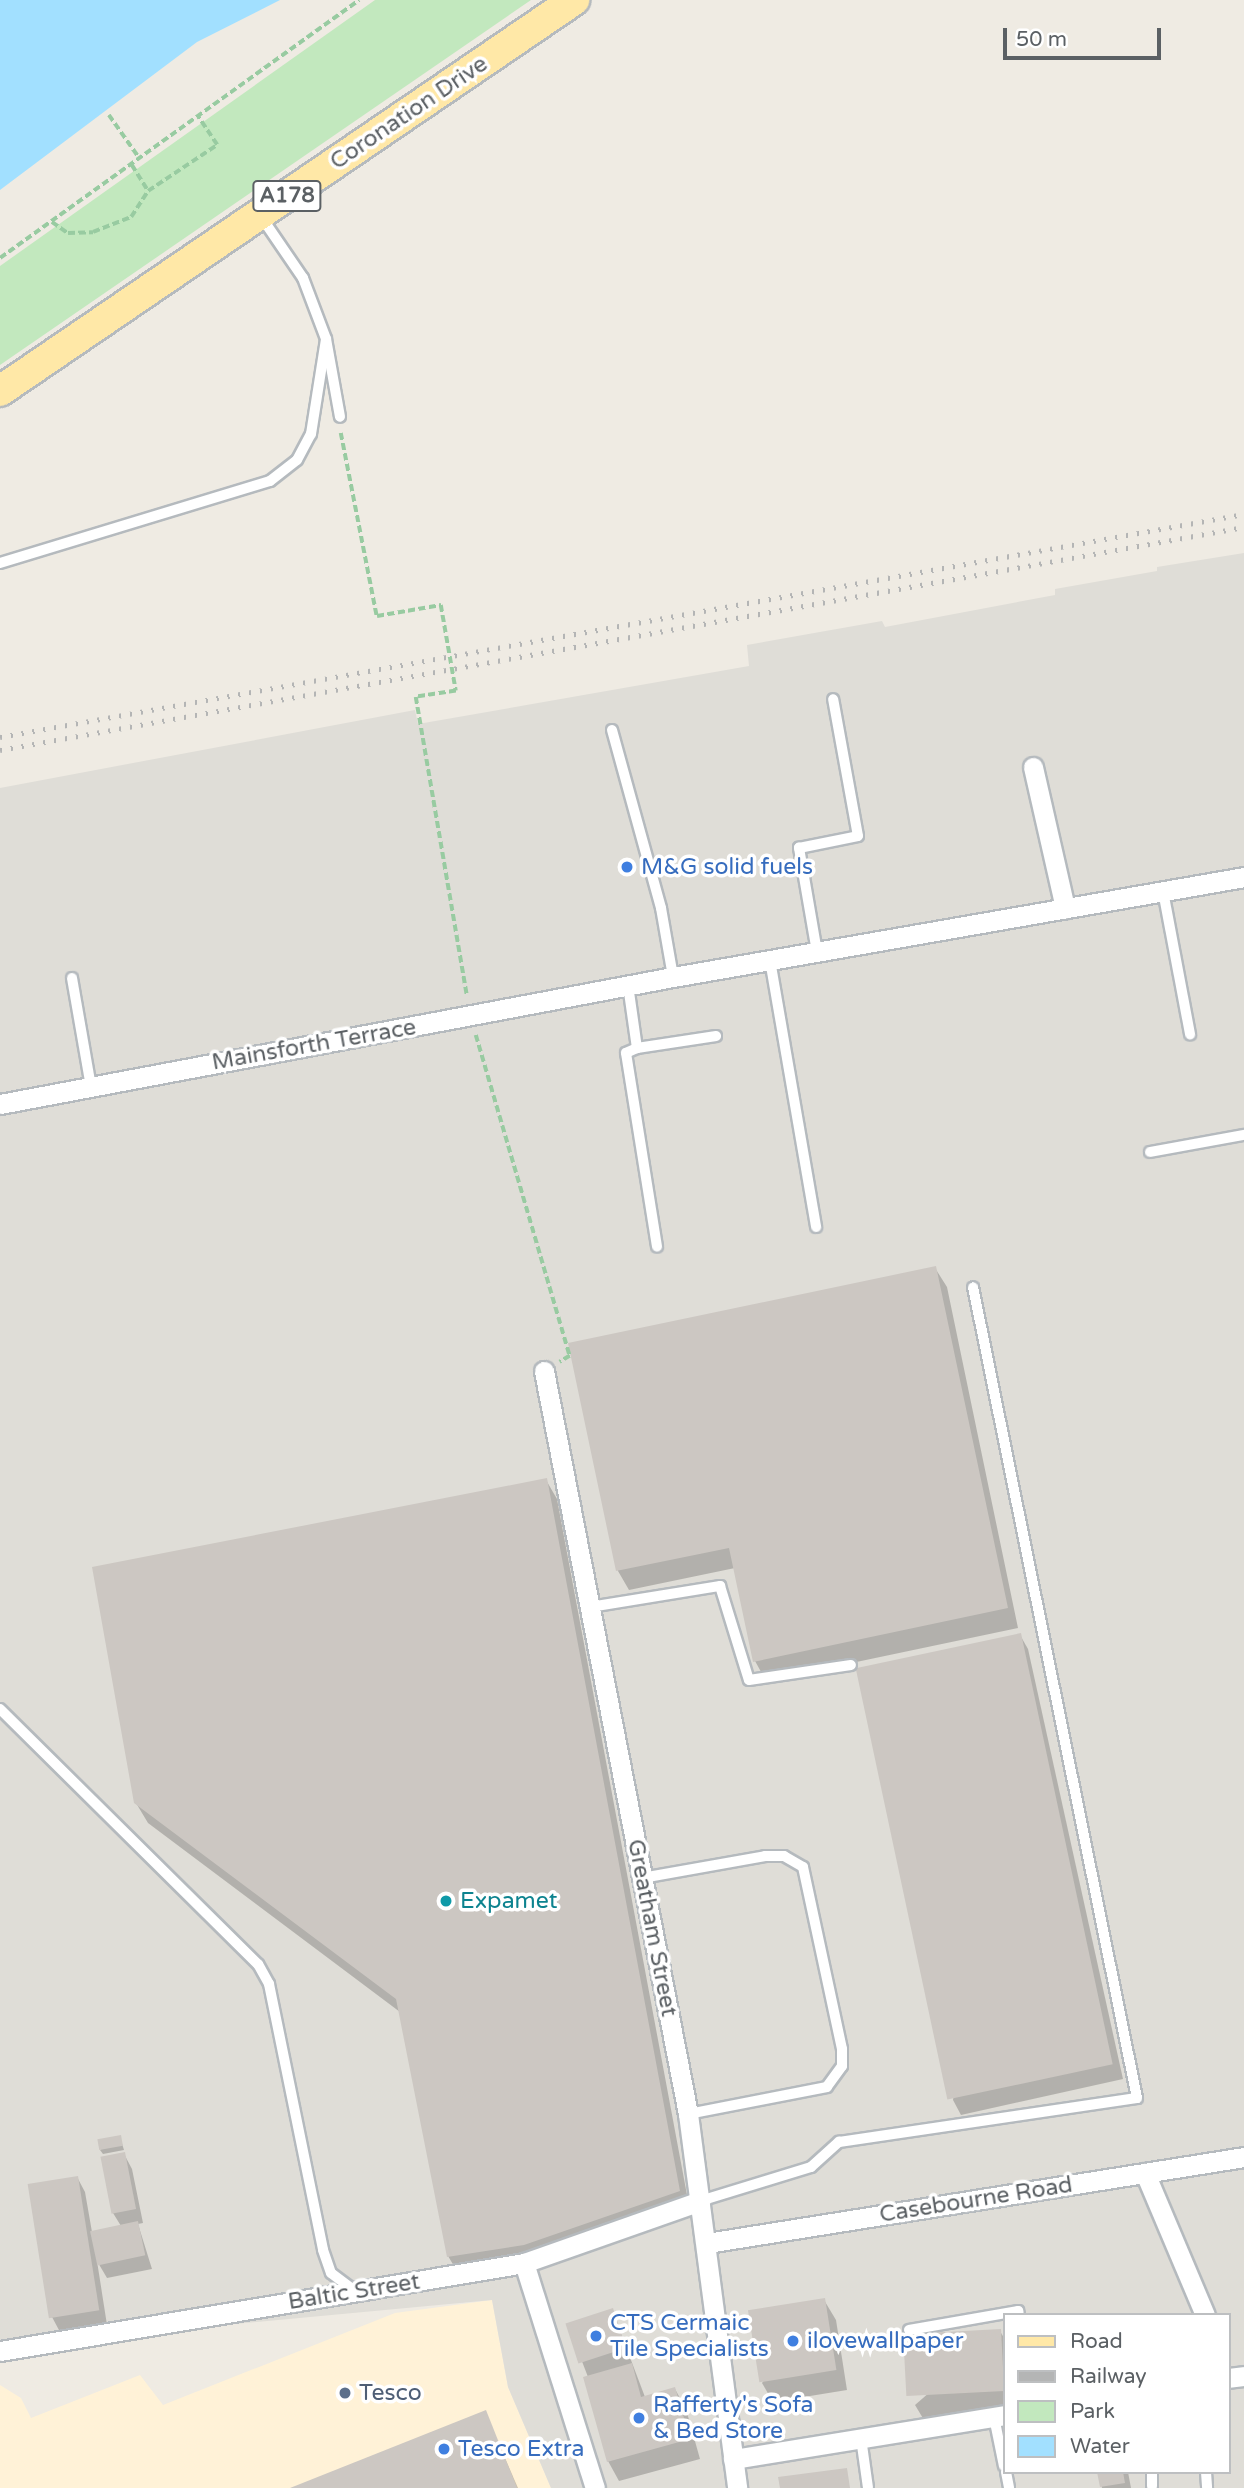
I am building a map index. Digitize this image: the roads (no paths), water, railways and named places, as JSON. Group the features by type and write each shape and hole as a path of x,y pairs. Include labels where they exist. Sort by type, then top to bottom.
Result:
{"main road":[{"name":"Coronation Drive","path":"0,391 574,0"}],"street":[{"path":"1034,766 1065,908"},
{"name":"Mainsforth Terrace","path":"0,1104 628,985 1244,877"},
{"name":"Greatham Street","path":"544,1371 688,2114 737,2488"},
{"name":"Casebourne Road","path":"707,2243 1244,2157"},
{"path":"1145,2173 1204,2313"},
{"name":"Baltic Street","path":"0,2351 524,2263 700,2201"},
{"path":"524,2263 595,2488"},
{"path":"733,2459 999,2416"}],"lane":[{"path":"260,215 303,278 326,339 340,417"},
{"path":"0,563 270,481 297,460 311,434 326,339"},
{"path":"817,952 799,848 858,836 833,699"},
{"path":"612,730 661,908 673,977"},
{"path":"1163,891 1190,1034"},
{"path":"770,960 816,1227"},
{"path":"72,978 90,1087"},
{"path":"628,985 637,1048"},
{"path":"657,1247 626,1053 637,1048 716,1035"},
{"path":"1150,1152 1244,1135"},
{"path":"700,2201 811,2167 839,2142 1137,2098 973,1287"},
{"path":"590,1608 720,1586 749,1680 851,1665"},
{"path":"0,1709 258,1964 270,1984 323,2250 331,2273 355,2292"},
{"path":"642,1878 784,1856 803,1867 812,1892 842,2049 836,2080 827,2087 688,2114"},
{"path":"909,2330 1002,2314"},
{"path":"999,2416 1002,2446"},
{"path":"860,2438 868,2488"}],"water":[{"path":"0,0 280,0 197,42 0,190"}],"railway":[{"path":"0,737 1244,514"},
{"path":"0,750 1244,527"}],"place":[{"name":"M&G solid fuels","path":"627,867"},
{"name":"Expamet","path":"446,1901"},
{"name":"CTS Cermaic Tile Specialists","path":"596,2336"},
{"name":"ilovewallpaper","path":"793,2341"},
{"name":"Tesco","path":"345,2393"},
{"name":"Rafferty's Sofa & Bed Store","path":"639,2418"},
{"name":"Tesco Extra","path":"444,2449"}]}
